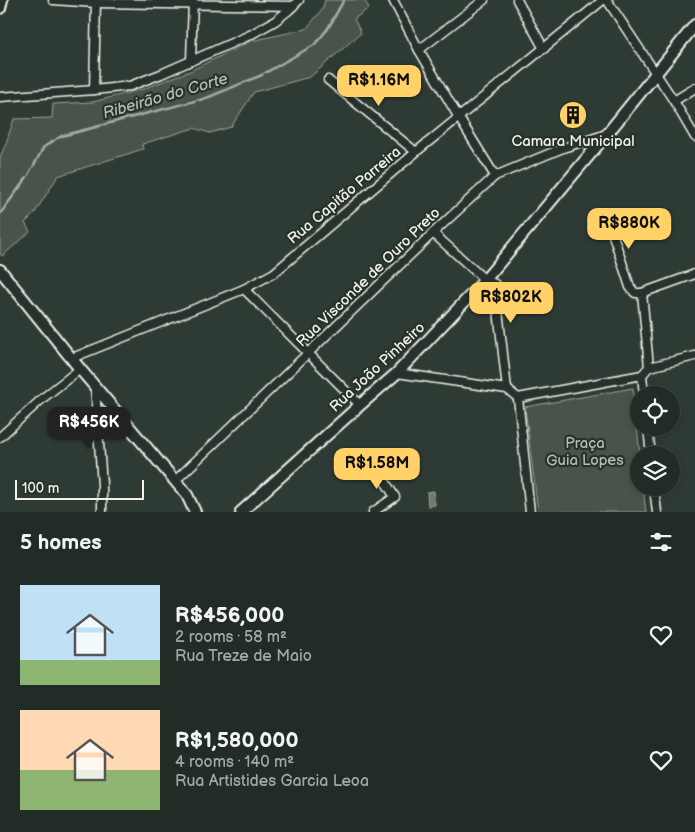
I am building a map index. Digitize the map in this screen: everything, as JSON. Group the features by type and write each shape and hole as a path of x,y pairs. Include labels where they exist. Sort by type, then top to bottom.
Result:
{"street":[{"path":"0,8 2,0"},
{"path":"53,0 283,3 293,6"},
{"path":"0,97 130,86 250,35 281,16 299,0"},
{"path":"393,0 419,50 495,176"},
{"path":"419,50 484,0"},
{"path":"517,0 544,49"},
{"name":"Rua Capitão Parreira","path":"72,358 244,288 274,273 416,152 602,0"},
{"path":"607,0 674,101 695,137"},
{"path":"94,90 96,1"},
{"path":"191,60 193,2"},
{"path":"281,16 283,3"},
{"name":"Rua João Pinheiro","path":"240,512 397,373 486,280 695,26"},
{"path":"328,80 416,152"},
{"path":"674,101 695,88"},
{"name":"Rua Visconde de Ouro Preto","path":"175,481 433,233 495,176 563,148 607,134"},
{"path":"608,220 630,287 634,293 642,293 695,274"},
{"path":"433,233 486,280 495,284 507,389"},
{"path":"0,270 80,369 201,512"},
{"path":"244,288 360,405"},
{"path":"642,293 649,367"},
{"path":"518,398 642,375 649,367 695,356"},
{"path":"0,437 43,398 80,369"},
{"path":"397,373 507,389 518,398 530,512"},
{"path":"642,375 643,386"},
{"path":"95,387 102,485 102,512"},
{"path":"372,512 395,496 375,466"},
{"path":"187,495 195,512"},
{"path":"655,496 657,512"}],"green space":[{"path":"325,0 364,0 369,8 354,19 361,33 310,77 254,92 231,127 210,133 194,128 142,144 143,149 58,176 34,214 25,223 30,232 2,256 0,254 0,157 14,119 52,118 53,104 93,102 143,89 190,71 251,41 306,29 322,10"},
{"name":"Praça Guia Lopes","path":"630,389 630,436 638,436 639,446 630,446 630,496 644,496 646,512 538,512 525,407"}],"shaded area":[{"path":"343,0 328,29 314,45 327,28"},
{"path":"209,97 62,136 44,147 24,183 43,147 62,135"},
{"path":"434,491 435,505 428,506 427,492"}],"waterway":[{"name":"Ribeirão do Corte","path":"267,72 314,45 328,29 344,0"},
{"name":"Ribeirão do Corte","path":"200,100 262,75"},
{"name":"Ribeirão do Corte","path":"106,124 195,101"},
{"name":"Ribeirão do Corte","path":"58,138 100,126"},
{"name":"Ribeirão do Corte","path":"34,165 44,147 53,141"},
{"name":"Ribeirão do Corte","path":"0,214 27,177"}],"place":[{"name":"Camara Municipal","path":"573,115"}]}
